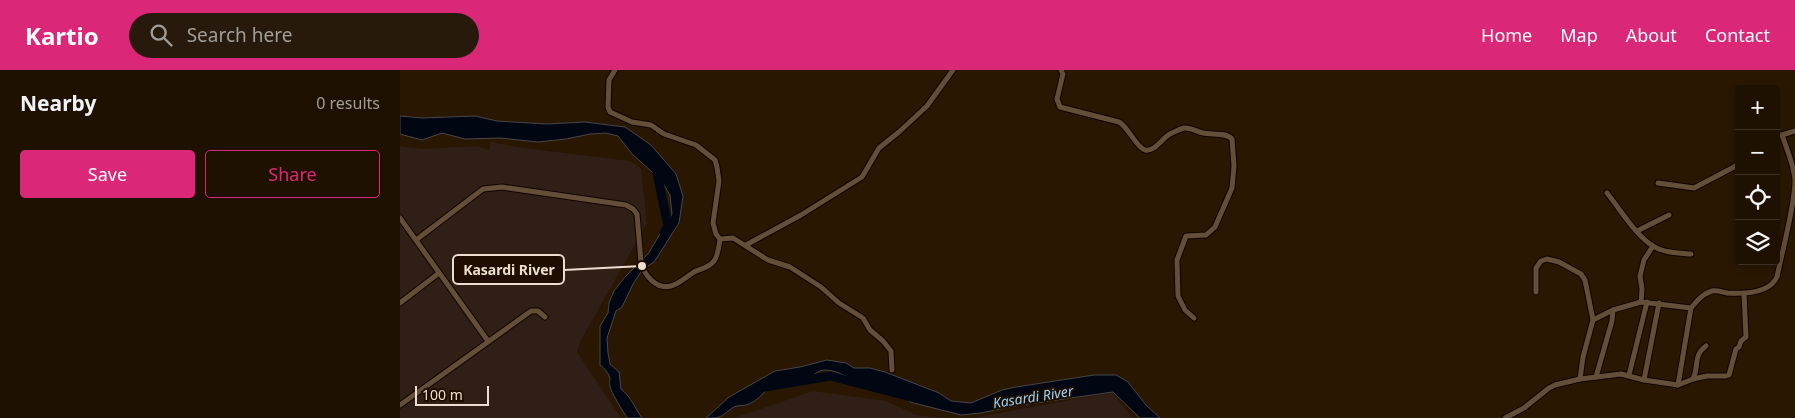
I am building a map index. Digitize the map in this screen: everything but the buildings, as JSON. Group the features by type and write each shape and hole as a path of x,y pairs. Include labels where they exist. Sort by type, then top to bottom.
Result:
{"street":[{"path":"615,70 609,80 608,108 610,112 632,122 651,125 664,134 696,145 715,160 718,181 713,223 716,234 720,239"},
{"path":"746,245 801,215 862,177 879,148 927,106 952,70"},
{"path":"1062,70 1063,74 1057,99 1060,107 1119,122 1124,125 1142,149 1155,148 1164,137 1184,128 1230,137 1232,140 1234,166 1232,188 1215,227 1206,235 1186,236 1177,260 1178,296 1185,310 1194,318"},
{"path":"1780,135 1795,131"},
{"path":"1678,385 1691,308 1698,299 1710,292 1744,293 1765,289 1773,284 1777,277 1791,214 1795,182 1793,170 1780,138"},
{"path":"1658,182 1694,188 1735,166"},
{"path":"416,240 483,189 496,187 626,205 634,209 637,214 643,269 650,280 658,286 670,286 706,268 714,261 720,239"},
{"path":"1607,193 1637,232 1653,246 1671,252 1691,254"},
{"path":"1637,232 1669,215"},
{"path":"400,218 488,341"},
{"path":"720,239 733,238 768,260 790,267 863,318 870,330 891,351 892,370"},
{"path":"1629,375 1644,302 1640,276 1644,260 1653,246"},
{"path":"1536,292 1536,268 1541,261 1547,259 1559,262 1581,274 1585,280 1593,320 1583,357 1580,379"},
{"path":"400,303 439,273"},
{"path":"1505,418 1524,408 1549,388 1580,379 1616,374 1678,385 1707,376 1728,375 1736,349 1746,337 1744,293"},
{"path":"1593,320 1613,310 1644,302 1691,308"},
{"path":"1644,380 1659,303"},
{"path":"1596,377 1612,321 1613,310"},
{"path":"400,405 531,311 538,311 544,317"},
{"path":"1694,379 1698,355 1706,346"}],"shaded area":[{"path":"491,142 630,161 641,168 647,223 580,342 577,352 621,418 400,418 400,146 422,149 477,146 489,150"},
{"path":"813,391 886,401 916,415 948,418 734,418"},
{"path":"1113,393 1132,418 972,418 1093,396"}],"water":[{"path":"400,116 422,118 475,116 497,121 547,124 585,122 625,127 651,145 676,174 683,196 679,223 654,262 643,269 622,307 616,311 607,338 610,364 619,372 621,389 642,418 627,418 612,392 610,378 606,370 600,365 600,326 608,313 609,303 614,291 648,254 672,214 670,195 661,180 632,154 618,136 606,133 538,142 500,138 465,139 442,133 422,140 400,134"},
{"path":"827,360 846,363 854,368 870,368 885,372 939,393 951,401 971,403 1002,390 1016,387 1094,375 1116,375 1128,382 1146,405 1160,418 1140,418 1113,392 961,415 910,402 904,395 891,388 861,383 836,372 825,370 819,371 799,382 767,388 761,396 746,405 734,407 716,418 706,418 729,397 775,371"}],"waterway":[{"name":"Kasardi River","path":"656,168 668,226 664,233"},
{"name":"Kasardi River","path":"765,387 830,376 915,398"}],"place":[{"name":"Kasardi River","path":"642,266"}]}
